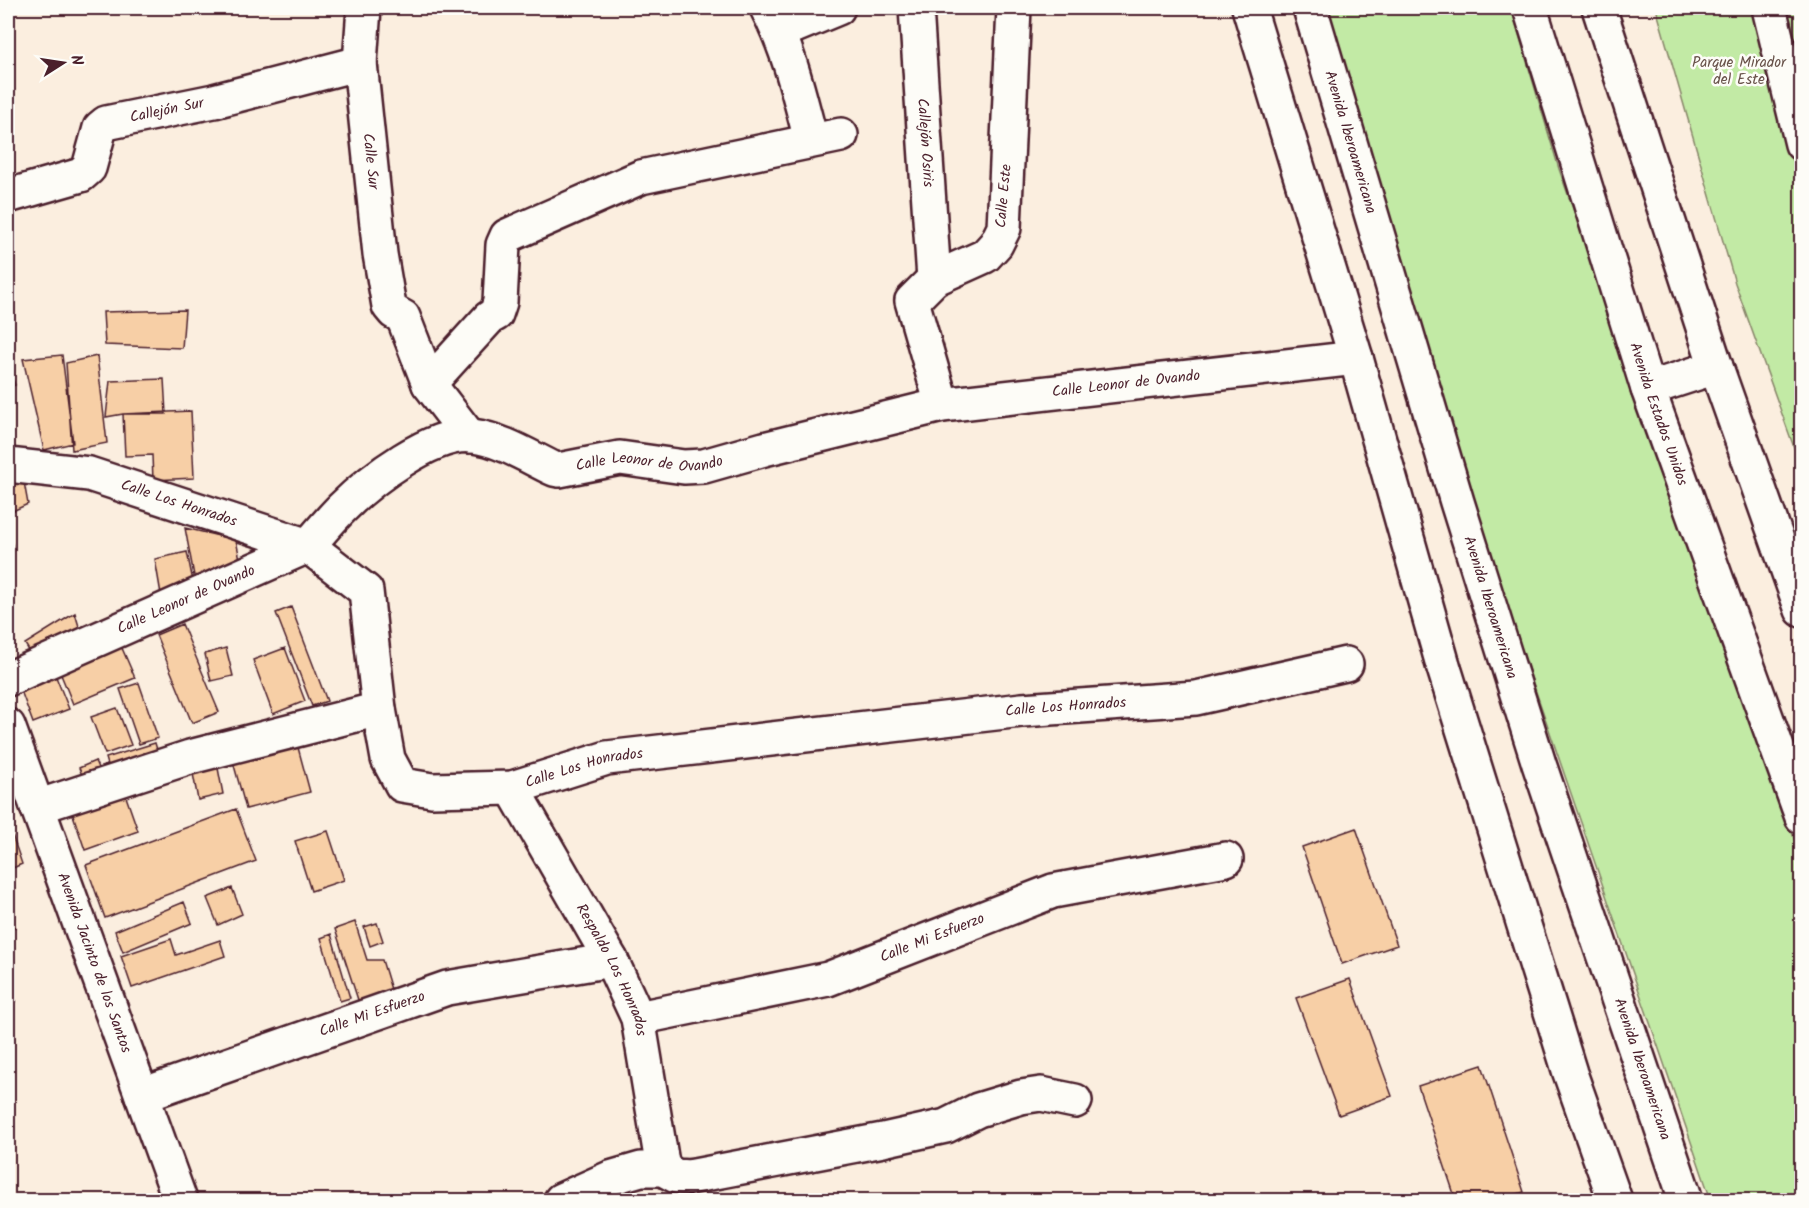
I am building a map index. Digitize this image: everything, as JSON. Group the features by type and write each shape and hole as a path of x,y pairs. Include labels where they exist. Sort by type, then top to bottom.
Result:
{"street":[{"name":"Calle Sur","path":"364,8 360,63 380,254 389,306 403,317 429,384 469,436"},
{"path":"429,384 489,318 496,314 500,302 503,245 507,236 636,179 826,137 794,76 773,20 838,8"},
{"name":"Callejón Osiris","path":"916,8 933,279"},
{"name":"Calle Este","path":"942,405 912,301 933,279 985,256 996,244 1004,228 1014,8"},
{"path":"1250,8 1356,358 1447,677 1570,1073 1615,1200"},
{"name":"Avenida Iberoamericana","path":"1310,8 1457,502 1539,764 1686,1200"},
{"name":"Avenida Estados Unidos","path":"1530,8 1648,389 1802,817"},
{"path":"1599,8 1716,367 1802,610"},
{"path":"1769,8 1802,144"},
{"name":"Callejón Sur","path":"8,196 81,175 89,168 100,128 105,123 214,101 360,63"},
{"name":"Calle Leonor de Ovando","path":"8,679 308,546 343,507 418,450 439,441 469,436 495,440 559,470 620,458 695,467 942,405 1356,358"},
{"path":"1648,389 1716,367"},
{"name":"Calle Los Honrados","path":"8,465 89,474 308,546 366,591 379,709 388,759 402,784 432,790 512,788 607,758 1022,710 1196,699 1346,664"},
{"path":"37,807 190,757 379,709"},
{"name":"Avenida Jacinto de los Santos","path":"8,726 180,1200"},
{"name":"Respaldo Los Honrados","path":"512,788 611,960 638,1017 663,1169"},
{"name":"Calle Mi Esfuerzo","path":"638,1017 828,979 1053,891 1226,860"},
{"name":"Calle Mi Esfuerzo","path":"142,1095 447,988 611,960"},
{"path":"561,1200 610,1178 641,1169 663,1169 676,1176 689,1177 946,1126 978,1110 1021,1097 1041,1094 1075,1101"}],"green space":[{"path":"1327,8 1511,8 1559,169 1801,858 1801,1200 1711,1200 1503,596"},
{"name":"Parque Mirador del Este","path":"1656,8 1801,8 1801,467 1735,283"}],"building":[{"path":"185,310 182,348 105,345 103,312"},
{"path":"62,355 73,443 44,450 23,359"},
{"path":"97,356 107,443 72,450 66,363"},
{"path":"8,365 15,385 8,388"},
{"path":"164,379 166,414 123,414 106,417 110,381"},
{"path":"191,411 194,478 153,480 152,455 125,456 123,414"},
{"path":"22,471 28,504 8,513 8,472"},
{"path":"185,528 236,540 240,559 195,581"},
{"path":"8,532 13,548 8,551"},
{"path":"187,552 195,591 162,600 155,559"},
{"path":"291,607 327,701 312,706 276,613"},
{"path":"75,613 83,640 33,657 25,644"},
{"path":"182,624 219,712 192,723 156,635"},
{"path":"118,639 135,678 73,704 57,665"},
{"path":"226,648 233,676 211,681 205,654"},
{"path":"285,648 305,701 273,714 253,660"},
{"path":"52,667 69,709 33,723 17,680"},
{"path":"139,683 158,738 139,744 120,689"},
{"path":"117,708 131,745 105,754 91,717"},
{"path":"296,740 310,792 246,809 232,758"},
{"path":"155,743 161,763 112,778 106,758"},
{"path":"216,758 223,794 198,800 191,763"},
{"path":"95,761 102,777 86,784 79,768"},
{"path":"124,791 138,831 85,850 71,809"},
{"path":"236,809 256,861 105,918 86,865"},
{"path":"8,823 22,864 8,870"},
{"path":"1356,828 1397,945 1342,964 1302,847"},
{"path":"328,831 344,880 311,891 295,841"},
{"path":"232,888 242,914 218,925 207,898"},
{"path":"184,902 192,923 123,952 115,931"},
{"path":"8,907 15,927 8,930"},
{"path":"355,922 367,960 382,960 393,996 360,1006 335,929"},
{"path":"377,923 383,941 370,946 364,927"},
{"path":"331,934 350,998 340,1001 321,938"},
{"path":"171,939 176,955 220,940 225,956 132,988 121,956"},
{"path":"1350,979 1392,1096 1339,1115 1296,998"},
{"path":"8,983 16,1001 8,1005"},
{"path":"1482,1065 1524,1192 1498,1200 1456,1200 1418,1086"}]}
